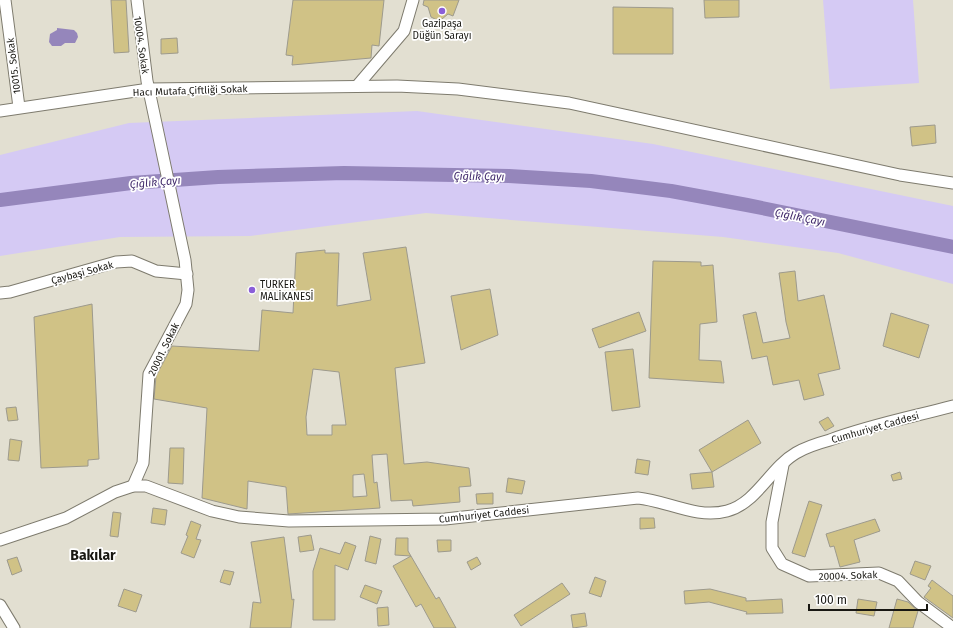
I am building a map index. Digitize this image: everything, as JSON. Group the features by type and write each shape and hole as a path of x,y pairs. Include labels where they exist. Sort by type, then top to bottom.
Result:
{"street":[{"name":"10015. Sokak","path":"5,0 19,108"},
{"name":"10004. Sokak","path":"137,0 149,90 186,260"},
{"path":"357,86 404,31 413,0"},
{"name":"Hacı Mutafa Çiftliği Sokak","path":"0,111 149,90 357,86 458,89 568,103 900,175 953,183"},
{"name":"20001. Sokak","path":"133,486 143,463 149,374 186,304 188,290 186,260"},
{"name":"Çaybaşi Sokak","path":"0,293 10,292 116,262 132,262 156,271 187,274"},
{"name":"Cumhuriyet Caddesi","path":"0,540 66,518 115,492 133,486 146,486 212,511 239,516 289,521 445,519 596,503 620,498 650,499 681,509 708,514 728,511 746,502 796,453 857,430 953,406"},
{"name":"20004. Sokak","path":"783,465 772,528 772,548 782,564 809,576 879,573 898,581 918,602 953,628"},
{"path":"0,605 14,628"}],"shaded area":[{"path":"823,0 913,0 919,83 830,89"},
{"path":"57,28 74,30 78,37 75,43 65,43 61,46 52,46 49,42 50,34 57,30"},
{"path":"417,111 653,144 953,206 953,284 838,253 723,237 426,213 250,236 120,237 0,256 0,155 129,123"}],"building":[{"path":"111,0 126,0 129,52 114,53"},
{"path":"293,0 384,0 379,46 372,45 371,58 292,65 293,56 286,55"},
{"name":"Gazipaşa Düğün Sarayı","path":"424,0 459,0 453,16 448,14 442,19 437,20 431,17 428,7 423,5"},
{"path":"704,0 739,0 739,17 705,18"},
{"path":"613,7 673,8 673,54 613,54"},
{"path":"177,38 178,53 161,54 161,39"},
{"path":"935,125 936,143 912,146 910,127"},
{"path":"406,247 425,363 395,368 404,464 427,462 469,468 471,486 459,487 460,502 413,506 412,500 391,501 387,454 372,455 374,483 377,482 380,508 288,514 286,487 248,481 247,509 202,498 207,408 154,399 156,376 172,346 259,351 262,310 293,313 296,253 325,250 325,253 339,253 337,306 371,300 363,253","holes":["313,369 339,372 346,425 332,425 332,435 307,435 306,417","364,474 367,496 353,497 353,475"]},
{"path":"653,261 701,262 701,266 713,265 717,322 700,324 699,360 721,361 724,383 649,378"},
{"path":"795,271 798,301 824,295 840,369 818,374 824,395 804,400 799,380 773,385 767,356 752,359 743,315 756,312 763,343 790,338 786,322 779,273"},
{"path":"490,289 498,335 461,350 451,296"},
{"path":"92,304 99,459 88,460 88,466 41,468 34,317"},
{"path":"639,312 646,331 599,348 592,329"},
{"path":"891,313 929,325 919,358 883,346"},
{"path":"633,349 640,407 612,411 605,352"},
{"path":"16,407 18,420 8,421 6,408"},
{"path":"828,417 834,426 825,431 819,422"},
{"path":"748,420 761,443 712,472 699,450"},
{"path":"10,439 22,441 19,461 8,460"},
{"path":"170,448 184,448 183,484 168,483"},
{"path":"637,459 650,461 648,475 635,473"},
{"path":"712,472 714,487 692,489 690,474"},
{"path":"900,472 902,479 893,481 891,475"},
{"path":"508,478 525,481 522,494 506,492"},
{"path":"493,493 493,504 477,504 476,494"},
{"path":"809,501 822,505 805,557 792,553"},
{"path":"153,508 167,510 165,525 151,523"},
{"path":"113,512 121,513 118,537 110,536"},
{"path":"640,518 654,518 655,528 640,529"},
{"path":"875,519 880,531 854,540 860,562 840,567 834,546 830,547 826,534"},
{"path":"191,521 201,525 196,539 201,540 194,558 181,553 188,536 186,535"},
{"path":"311,535 314,550 300,552 298,537"},
{"path":"370,536 381,539 376,564 365,561"},
{"path":"284,537 292,600 294,599 291,628 250,628 253,602 261,603 251,542"},
{"path":"396,538 408,538 408,551 411,556 395,555"},
{"path":"437,540 451,540 451,551 438,552"},
{"path":"345,542 356,546 348,570 335,565 335,620 313,620 313,571 320,548 340,554"},
{"path":"411,556 436,599 439,597 456,628 434,628 421,604 416,607 393,566"},
{"path":"17,557 22,571 12,575 7,560"},
{"path":"477,557 481,564 471,570 467,562"},
{"path":"915,561 931,566 925,580 910,574"},
{"path":"224,570 234,572 230,585 220,582"},
{"path":"595,577 606,581 601,597 589,593"},
{"path":"932,580 953,596 953,618 924,597 931,588 928,586"},
{"path":"562,583 570,594 521,626 514,615"},
{"path":"365,585 382,591 377,604 360,597"},
{"path":"124,589 142,595 136,612 118,606"},
{"path":"710,589 746,598 746,601 782,599 783,613 746,614 747,612 709,602 685,604 684,591"},
{"path":"858,599 877,602 874,616 856,613"},
{"path":"897,599 908,602 918,611 913,628 889,628"},
{"path":"388,607 389,625 378,626 377,608"},
{"path":"585,613 587,626 573,628 571,615"}],"waterway":[{"name":"Çığlık Çayı","path":"0,200 131,183 218,177 344,173 509,176 591,181 671,191 953,247"}],"place":[{"name":"Gazipaşa Düğün Sarayı","path":"442,11"},
{"name":"TURKER MALİKANESİ","path":"252,290"}],"district":[{"name":"Bakılar","path":"93,555"}]}
